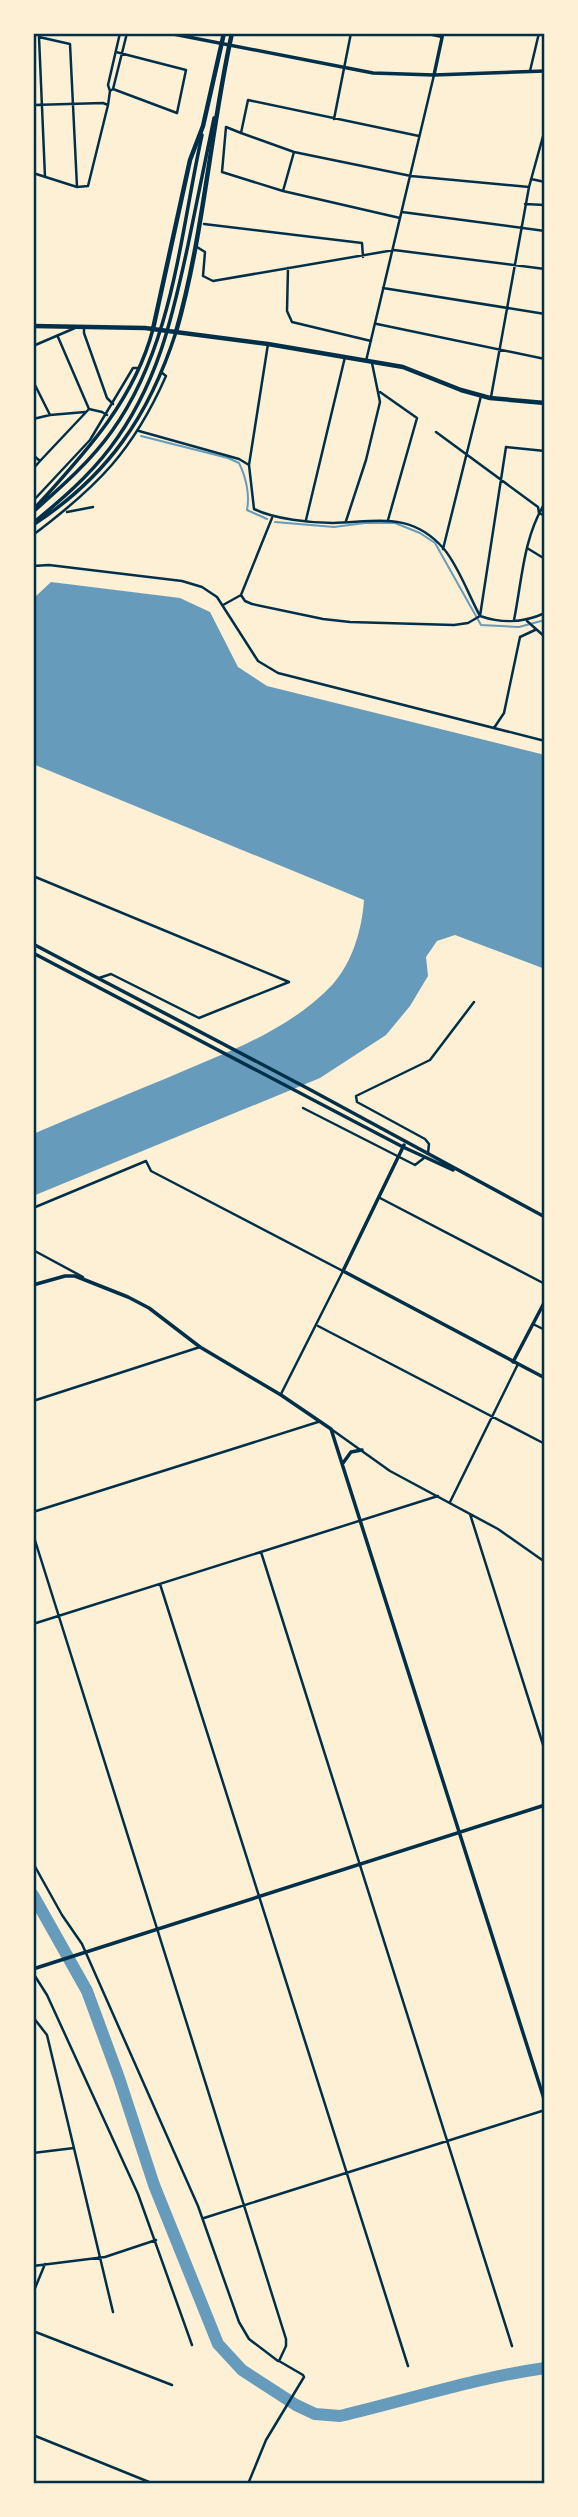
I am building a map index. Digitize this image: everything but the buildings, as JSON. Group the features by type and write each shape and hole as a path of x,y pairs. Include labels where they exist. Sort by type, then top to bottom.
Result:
{"main road":[{"path":"153,329 190,160 204,126 224,33"},
{"path":"176,331 195,247 209,172 216,108 232,33"},
{"path":"33,326 153,329 268,344 403,367 461,390 490,398 545,403"}],"street":[{"path":"116,52 186,70 177,113 111,90 108,85 120,33"},
{"path":"33,173 77,187 88,186 127,33"},
{"path":"169,33 344,69 395,75 545,71"},
{"path":"334,119 351,33"},
{"path":"346,521 366,460 380,402 369,362 371,341 442,35 423,33"},
{"path":"530,72 539,33"},
{"path":"33,35 70,44 77,187"},
{"path":"39,37 45,177"},
{"path":"241,133 248,100 419,136"},
{"path":"33,105 108,105"},
{"path":"33,524 93,468 122,431 157,368 167,337 216,108"},
{"path":"33,511 95,453 112,431 141,382 161,326 204,126"},
{"path":"400,218 284,191 222,172 226,127 294,152 411,176 529,187"},
{"path":"490,398 525,204 545,129"},
{"path":"284,191 294,152"},
{"path":"531,179 545,182"},
{"path":"525,204 545,205"},
{"path":"402,212 545,231"},
{"path":"204,224 362,243 363,257"},
{"path":"195,247 204,249 203,276 209,281 394,250 545,269"},
{"path":"288,268 288,311 292,322 371,341"},
{"path":"383,288 545,314"},
{"path":"375,324 545,359"},
{"path":"33,346 81,327 107,398 113,404"},
{"path":"33,511 105,428 138,368 153,329"},
{"path":"33,524 63,505 85,486 126,438 161,372 176,331"},
{"path":"58,337 87,411"},
{"path":"268,344 248,465 254,509 272,518 332,523 388,520 422,530 443,549 480,616 530,625 545,637"},
{"path":"306,520 345,357"},
{"path":"33,501 90,440 133,368 138,368"},
{"path":"33,535 86,494 119,458 152,407 166,376 161,372"},
{"path":"33,381 50,415"},
{"path":"379,391 416,418 388,520"},
{"path":"443,549 481,396"},
{"path":"33,469 87,411"},
{"path":"33,419 87,411 107,415"},
{"path":"138,431 239,459 248,465"},
{"path":"436,432 538,507 539,513"},
{"path":"480,616 506,447 545,451"},
{"path":"33,456 40,461"},
{"path":"514,620 527,548 545,503"},
{"path":"64,513 93,507"},
{"path":"539,513 545,516"},
{"path":"223,605 241,595 272,518"},
{"path":"527,548 545,559"},
{"path":"33,566 182,581 202,587 217,597 258,661 278,673 545,741"},
{"path":"241,595 245,601 252,604 350,622 454,625 468,623 480,616"},
{"path":"494,728 504,713 520,637 545,612"},
{"path":"33,876 289,982 199,1018 111,974 99,978"},
{"path":"33,944 307,1088 404,1144"},
{"path":"33,953 545,1217"},
{"path":"303,1108 415,1165 427,1155 429,1144 425,1139 357,1102 356,1096 430,1060 474,1002"},
{"path":"281,1395 380,1198 404,1144"},
{"path":"33,1208 146,1161 151,1171 545,1378"},
{"path":"380,1198 545,1284"},
{"path":"33,1250 90,1281"},
{"path":"33,1285 75,1276 149,1308 200,1347 281,1395 390,1471 498,1529 545,1562"},
{"path":"450,1502 493,1417 545,1301"},
{"path":"533,1324 545,1330"},
{"path":"317,1325 545,1444"},
{"path":"33,1401 200,1347"},
{"path":"33,1512 318,1422"},
{"path":"331,1429 545,2102"},
{"path":"342,1465 351,1452 362,1450"},
{"path":"33,1624 438,1496"},
{"path":"470,1514 545,1751"},
{"path":"33,1534 286,2339 286,2346 279,2361"},
{"path":"261,1552 512,2346"},
{"path":"160,1584 408,2367"},
{"path":"192,2345 156,2240 132,2182 33,1971 545,1805"},
{"path":"33,1863 84,1953 203,2218 239,2322 250,2339 303,2375 304,2378 277,2421 248,2484"},
{"path":"33,2017 47,2035 113,2312"},
{"path":"203,2218 545,2110"},
{"path":"33,2153 74,2148"},
{"path":"33,2266 100,2258 156,2240"},
{"path":"33,2293 45,2264"},
{"path":"33,2331 172,2385"},
{"path":"33,2435 154,2484"}],"water":[{"path":"51,582 180,598 210,612 238,667 267,686 545,755 545,969 455,935 437,941 426,957 428,976 410,1006 386,1035 320,1078 33,1196 33,1134 233,1050 297,1015 333,984 346,965 359,933 364,900 33,764 33,595 36,596"}],"waterway":[{"path":"141,436 239,463 247,486 247,510 267,519"},
{"path":"275,522 334,527 395,523 420,533 435,543 481,625 519,627 545,620"},
{"path":"33,1895 87,1991 154,2185 218,2344 242,2370 296,2405 315,2414 340,2416 467,2383 545,2368"}]}
